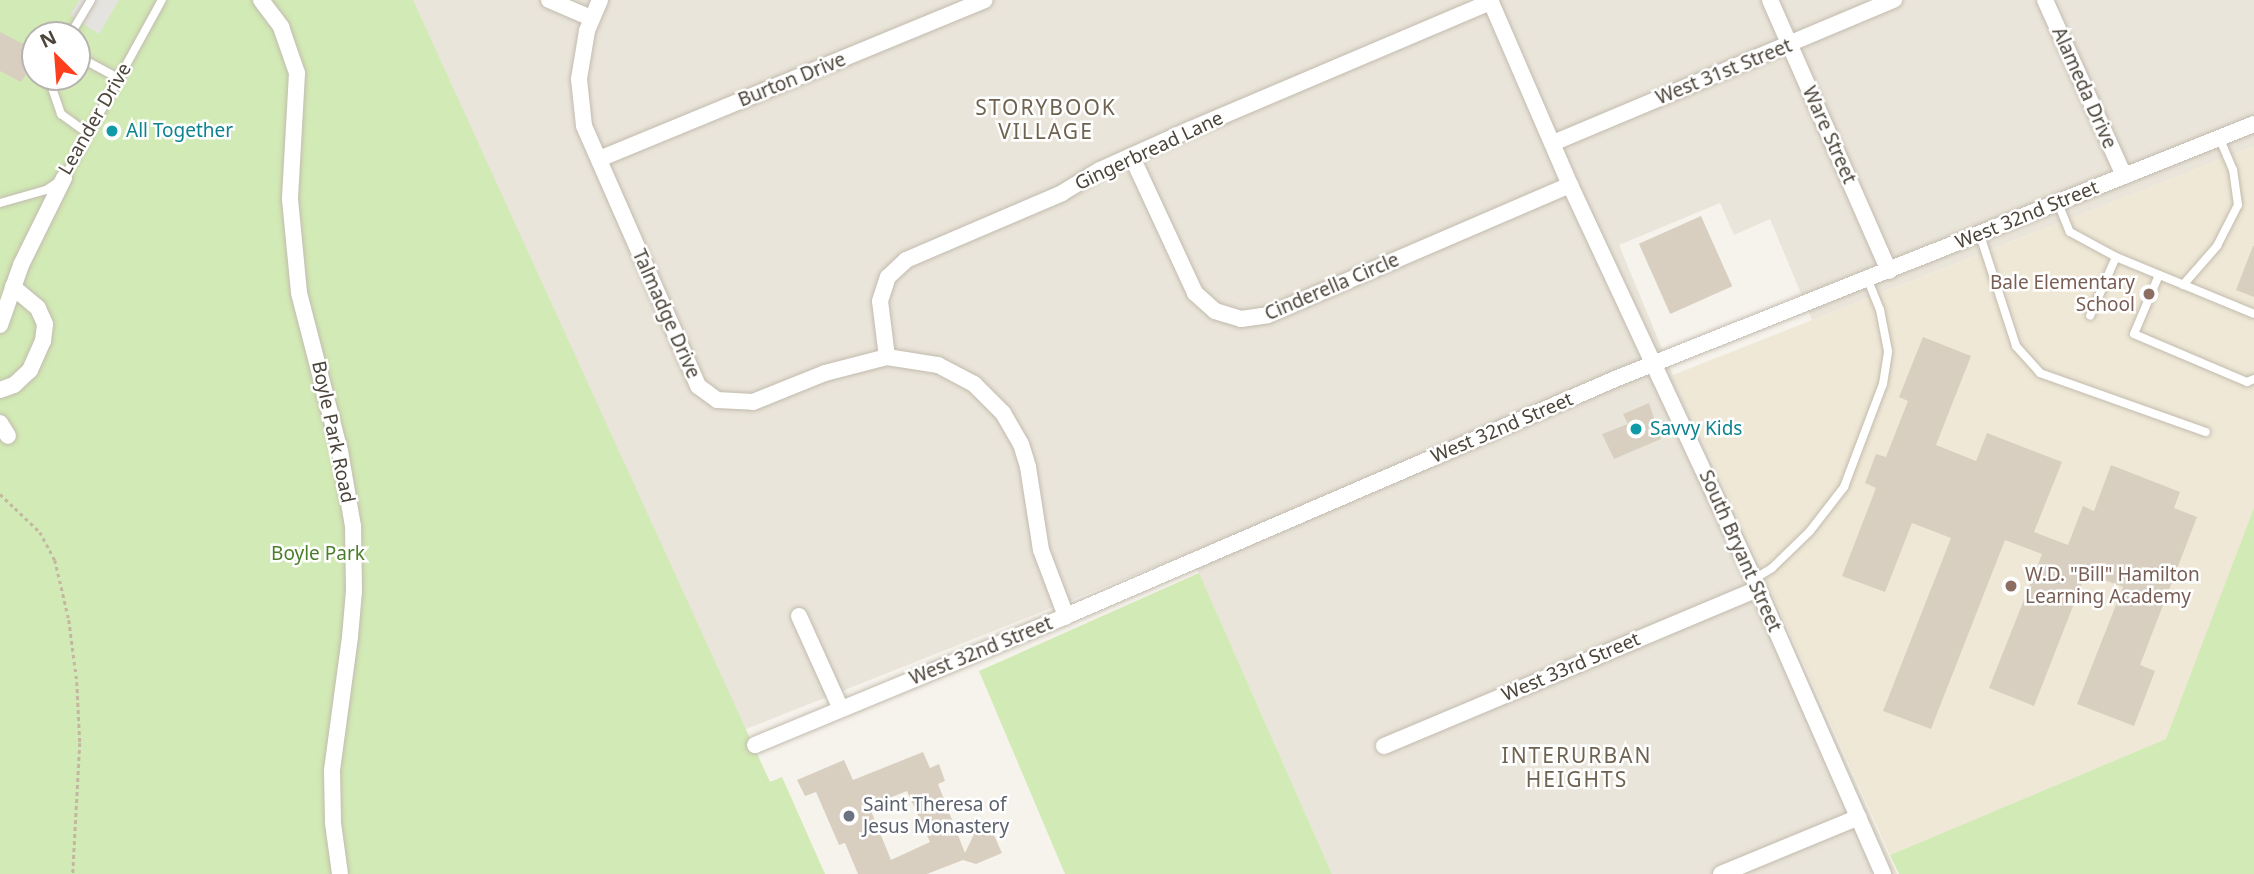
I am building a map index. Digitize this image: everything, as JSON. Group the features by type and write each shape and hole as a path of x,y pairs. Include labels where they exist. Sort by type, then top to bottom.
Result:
{"street":[{"name":"Boyle Park Road","path":"261,0 281,27 297,73 298,115 290,199 299,293 340,451 353,526 354,591 332,770 332,823 340,874"},
{"path":"549,0 591,18"},
{"name":"Talmadge Drive","path":"600,0 591,18 578,87 584,126 689,372 698,386 709,396 729,403 753,402 825,373 887,357 918,359 957,373 974,384 1003,413 1021,444 1028,467 1041,550 1066,616"},
{"name":"Burton Drive","path":"599,159 984,0"},
{"name":"Ware Street","path":"1770,0 1889,271"},
{"name":"West 31st Street","path":"1553,143 1894,0"},
{"name":"Alameda Drive","path":"2045,0 2124,176"},
{"name":"South Bryant Street","path":"1491,1 1570,185 1756,584 1884,874"},
{"name":"Gingerbread Lane","path":"887,357 880,301 883,289 896,267 906,260 1062,193 1100,170 1491,1"},
{"name":"West 32nd Street","path":"755,745 1066,616 1607,383 2254,124"},
{"name":"Cinderella Circle","path":"1132,156 1195,293 1215,311 1241,319 1268,315 1570,185"},
{"path":"0,325 13,287 64,178"},
{"path":"0,390 14,385 30,370 43,341 46,324 38,308 13,287"},
{"name":"West 33rd Street","path":"1384,746 1756,584"},
{"path":"799,616 841,709"},
{"path":"1721,874 1859,817"}],"lane":[{"path":"79,21 91,0"},
{"name":"Leander Drive","path":"0,203 46,190 64,178 162,0"},
{"path":"91,62 118,78"},
{"path":"53,91 61,114 89,134"},
{"path":"2183,285 2217,246 2238,205 2233,170 2219,137"},
{"path":"2058,203 2070,232 2116,257 2254,314"},
{"path":"1980,234 2016,346 2040,373 2206,432"},
{"path":"2090,316 2116,257"},
{"path":"2160,275 2134,334 2246,382 2254,379"},
{"path":"1756,584 1810,531 1844,486 1883,384 1888,351 1880,310 1868,280"}],"path":[{"path":"0,494 40,532 55,560 69,620 77,682 80,743 73,874"}],"shaded area":[{"path":"79,0 119,0 99,34 91,29 91,21 79,21 70,15"},
{"path":"409,0 2254,0 2254,146 1812,320 1770,219 1734,235 1720,203 1619,245 1673,375 1897,874 1332,874 1190,553 731,735"},
{"name":"W.D. \"Bill\" Hamilton Learning Academy","path":"2254,146 2254,763 2166,739 1890,855 1673,375"}],"green space":[{"name":"Boyle Park","path":"0,0 413,0 770,782 782,777 825,874 0,874"},
{"path":"2254,508 2254,874 1899,874 1890,855 2166,739"},
{"path":"1199,573 1332,874 1065,874 979,671"}],"building":[{"path":"0,32 21,43 21,82 0,71"},
{"path":"1701,216 1732,286 1670,314 1639,244"},
{"path":"2254,246 2254,297 2236,290"},
{"name":"W.D. \"Bill\" Hamilton Learning Academy","path":"1923,337 1971,356 1936,445 1976,461 1987,433 2062,462 2034,532 2068,545 2083,506 2094,511 2111,465 2180,492 2174,508 2197,517 2140,665 2155,671 2134,726 2077,704 2123,587 2086,573 2034,706 1989,688 2042,554 2005,540 1931,729 1883,711 1951,538 1912,523 1885,592 1842,576 1876,488 1865,483 1876,454 1886,457 1908,401 1899,397"},
{"name":"Savvy Kids","path":"1649,403 1661,439 1614,459 1602,434 1628,424 1623,414"},
{"name":"Saint Theresa of Jesus Monastery","path":"923,752 930,768 939,764 945,781 938,784 965,853 975,832 990,826 1002,853 976,864 963,860 927,874 858,874 845,843 839,845 816,792 805,796 797,780 844,760 853,780","holes":["907,791 930,842 891,860 869,806"]}],"place":[{"name":"All Together","path":"112,131"},
{"name":"Bale Elementary School","path":"2149,294"},
{"name":"Savvy Kids","path":"1636,429"},
{"name":"W.D. \"Bill\" Hamilton Learning Academy","path":"2011,586"},
{"name":"Saint Theresa of Jesus Monastery","path":"849,816"}],"district":[{"name":"STORYBOOK VILLAGE","path":"1046,119"},
{"name":"INTERURBAN HEIGHTS","path":"1577,767"}]}
